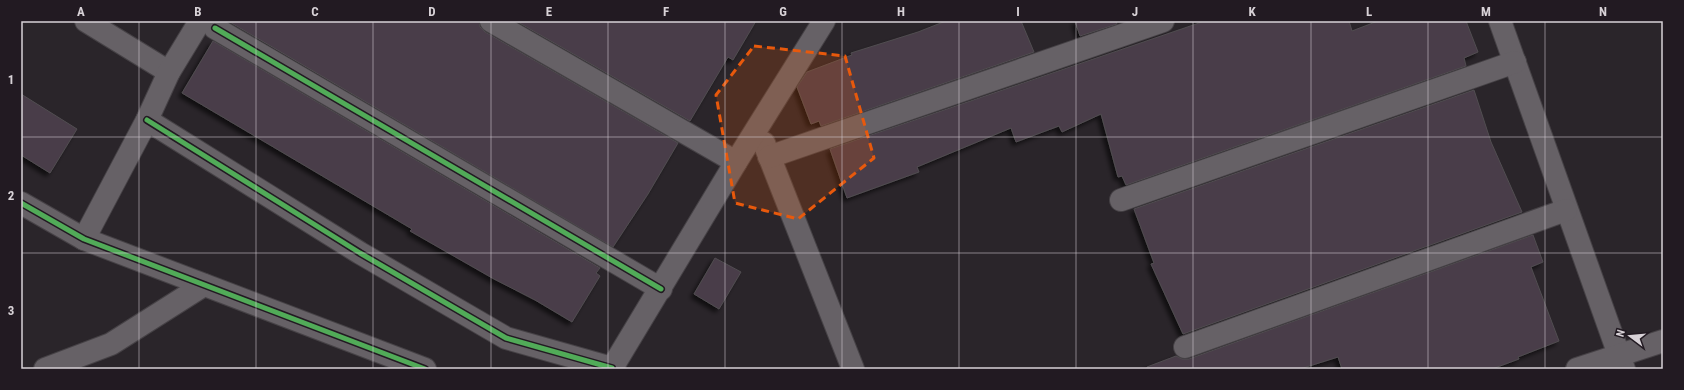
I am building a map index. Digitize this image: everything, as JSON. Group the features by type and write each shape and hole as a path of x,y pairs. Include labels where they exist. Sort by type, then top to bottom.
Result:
{"street":[{"path":"86,21 169,72"},
{"path":"491,21 736,162"},
{"path":"769,157 1163,21"},
{"path":"1500,21 1621,362"},
{"path":"84,239 147,120 169,72 207,24 660,289"},
{"path":"147,120 360,253 506,338 611,369 736,162 759,127 815,24"},
{"path":"1120,200 1515,62"},
{"path":"759,127 769,157 853,369"},
{"path":"21,203 84,239 425,369"},
{"path":"1186,347 1566,210"},
{"path":"45,369 111,344 204,285"},
{"path":"1578,369 1621,362 1663,341"}],"highlighted area":[{"path":"754,46 845,56 874,158 798,219 735,203 716,95"}],"building":[{"path":"228,21 479,21 480,27 485,32 678,143 648,194 613,247"},
{"path":"516,21 756,21 733,60 728,57 690,121"},
{"path":"946,21 1021,21 1034,52 821,126 819,121 811,124 797,87 807,72 852,55 851,53 918,32"},
{"path":"1075,21 1116,21 1117,24 1080,36"},
{"path":"1205,21 1349,21 1352,31 1378,21 1466,21 1478,52 1464,58 1466,66 1126,185 1122,176 1118,177 1101,114 1062,132 1059,126 1016,142 1011,128 917,167 919,172 847,198 830,149"},
{"path":"213,41 600,268 596,273 600,276 572,322 410,231 412,229 182,93"},
{"path":"1474,90 1491,142 1522,212 1183,334 1151,264 1154,263 1134,209"},
{"path":"21,94 77,129 50,173 21,155"},
{"path":"1533,235 1543,262 1531,267 1559,341 1492,369 1342,369 1338,357 1300,369 1147,369 1147,367 1176,356 1182,359 1189,359"},
{"path":"715,258 741,272 719,309 694,294"}],"cycle path":[{"path":"215,28 661,289"},
{"path":"147,120 360,253 506,338 612,368"},
{"path":"21,203 84,239 425,369"}]}
